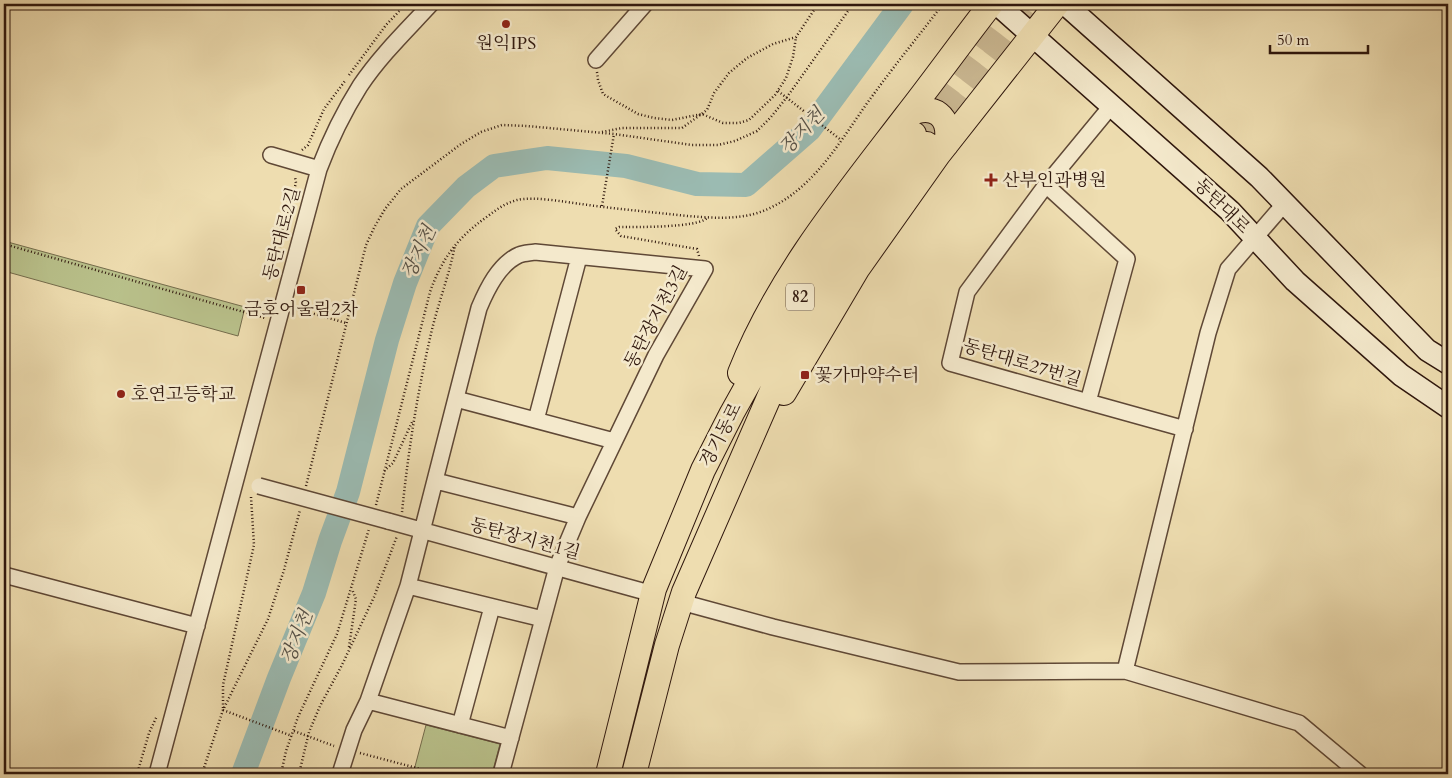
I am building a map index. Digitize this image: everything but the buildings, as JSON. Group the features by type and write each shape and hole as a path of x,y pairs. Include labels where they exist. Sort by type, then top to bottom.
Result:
{"main road":[{"path":"923,134 991,4"},
{"name":"동탄대로","path":"998,4 1230,210 1295,280 1401,375 1448,407"},
{"path":"923,134 1033,35 1058,4"},
{"path":"1065,4 1259,177 1427,350 1448,363"},
{"name":"경기동로","path":"634,774 666,645 681,602 749,441 792,382 858,268 923,134"},
{"name":"경기동로","path":"608,774 653,594 666,556 703,470 752,344 772,305 815,236 868,164 923,134"}],"street":[{"name":"동탄대로2길","path":"157,774 318,169 332,136 362,84 394,43 431,4"},
{"path":"596,60 645,4"},
{"name":"동탄대로27번길","path":"1046,185 1127,259 1088,402 950,363 967,292 1046,185 1112,105"},
{"path":"271,155 318,169"},
{"path":"1125,671 1208,333 1228,269 1284,203"},
{"name":"동탄장지천3길","path":"340,774 354,730 368,701 408,586 479,308 488,287 502,268 519,255 535,252 705,268 656,355 578,517 557,568 502,774"},
{"path":"536,420 579,257"},
{"path":"456,399 614,441"},
{"path":"1088,402 1185,429"},
{"path":"236,479 255,489"},
{"path":"436,481 578,517"},
{"name":"동탄장지천1길","path":"255,489 395,523 653,594"},
{"path":"4,575 196,626"},
{"path":"408,586 543,619"},
{"path":"681,602 773,627 959,672 1125,671 1299,723 1360,774"},
{"path":"460,725 492,606"},
{"path":"368,701 511,738"}],"path":[{"path":"596,60 598,80 603,94 638,114 672,120 702,114 723,123 739,123 749,120 762,110 778,91 786,78 791,64 796,38 818,4"},
{"path":"598,132 622,128 682,128 707,110 714,93 728,73 747,58 773,44 796,38"},
{"path":"778,91 841,140"},
{"path":"602,207 614,134"},
{"path":"279,266 280,234 296,183 295,175"},
{"path":"705,268 697,249 621,236 615,230 619,227 685,224 704,221 708,218"},
{"path":"4,244 265,318"},
{"path":"299,774 308,736 320,706 374,597 395,523 430,335 451,267 455,244"},
{"path":"296,310 346,323"},
{"path":"384,471 393,463 414,418"},
{"path":"202,774 223,710 224,684 254,545 255,489"},
{"path":"348,651 356,599 352,588"},
{"path":"135,774 140,767 149,733 160,710"},
{"path":"223,710 292,736"},
{"path":"294,731 335,746"},
{"path":"353,751 428,771"}],"green space":[{"path":"4,241 245,307 238,336 4,271"},
{"path":"426,725 500,744 492,774 413,774"}],"waterway":[{"name":"장지천","path":"243,774 279,678 314,593 348,492 387,340 405,283 428,226 466,187 494,166 547,158 626,166 697,184 746,185 809,130 902,4"}],"tunnel":[{"path":"914,134 1011,4"},
{"path":"927,144 1035,4"}],"place":[{"name":"원익IPS","path":"506,24"},
{"name":"산부인과병원","path":"991,180"},
{"name":"금호어울림2차","path":"301,290"},
{"name":"꽃가마약수터","path":"805,375"},
{"name":"호연고등학교","path":"121,394"}]}
